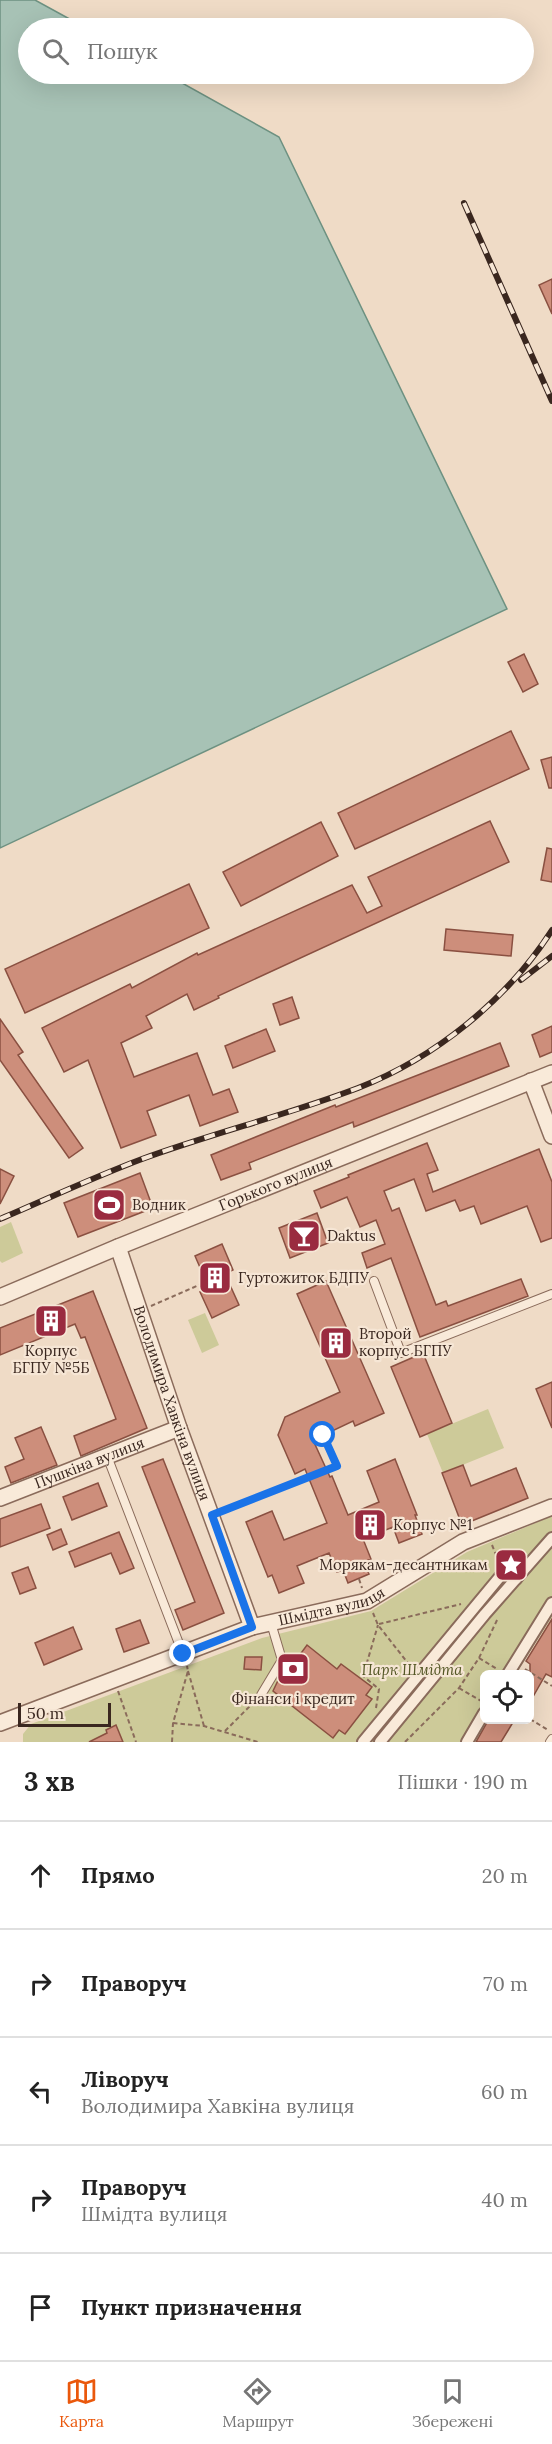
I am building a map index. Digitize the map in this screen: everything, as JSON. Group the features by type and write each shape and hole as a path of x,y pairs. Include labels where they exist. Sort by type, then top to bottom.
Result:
{"street":[{"name":"Горького вулиця","path":"0,1297 118,1247 552,1073"},
{"path":"531,1081 552,1136"},
{"name":"Володимира Хавкіна вулиця","path":"118,1247 179,1428 252,1627"},
{"name":"Пушкіна вулиця","path":"0,1498 179,1428"},
{"name":"Шмідта вулиця","path":"0,1723 252,1627 367,1601 462,1542 552,1507"},
{"path":"380,1742 485,1614 552,1538"},
{"path":"363,1742 503,1573 516,1579"},
{"path":"511,1670 552,1603"},
{"path":"467,1742 480,1720"}],"lane":[{"path":"374,1281 401,1353 552,1294"},
{"path":"107,1456 183,1654"},
{"path":"261,1695 282,1660 271,1623"}],"path":[{"path":"140,1311 206,1282"},
{"path":"212,1515 337,1466 323,1435"},
{"path":"486,1533 503,1573"},
{"path":"378,1625 466,1603 474,1606"},
{"path":"485,1614 495,1625"},
{"path":"378,1625 418,1676"},
{"path":"373,1730 379,1689 363,1676 378,1625"},
{"path":"183,1654 204,1726"},
{"path":"405,1742 459,1688 479,1658 497,1669"},
{"path":"515,1663 552,1686"},
{"path":"172,1742 173,1724 188,1671"},
{"path":"114,1680 136,1742"},
{"path":"459,1688 480,1701"},
{"path":"225,1731 261,1695"},
{"path":"534,1721 552,1732"},
{"path":"173,1724 204,1726 258,1742"}],"green space":[{"path":"11,1222 23,1253 2,1263 0,1261 0,1227"},
{"path":"205,1313 219,1345 202,1353 188,1320"},
{"path":"488,1409 504,1448 443,1473 427,1434"},
{"name":"Парк Шмідта","path":"552,1516 552,1617 519,1670 480,1670 480,1724 486,1724 475,1742 23,1742 23,1734 31,1724 262,1638 371,1611 467,1552"}],"shaded area":[{"path":"0,0 35,0 68,18 18,18 18,84 184,84 279,137 507,609 0,848"}],"building":[{"path":"552,279 552,314 539,285"},
{"path":"524,654 538,684 523,692 508,662"},
{"path":"511,731 529,769 355,849 338,813"},
{"path":"552,757 552,788 549,788 541,760"},
{"path":"490,821 509,862 218,996 219,998 194,1010 187,994 146,1016 152,1028 121,1043 134,1077 197,1053 213,1095 229,1089 238,1112 200,1126 189,1095 147,1111 156,1135 121,1148 88,1060 64,1072 42,1028 130,984 132,988 197,953 198,955 352,885 367,913 382,906 368,877"},
{"path":"321,822 338,856 241,906 223,872"},
{"path":"547,848 552,849 552,882 541,880"},
{"path":"189,884 209,928 25,1013 5,969"},
{"path":"446,929 513,935 511,956 444,950"},
{"path":"292,997 299,1018 280,1025 273,1004"},
{"path":"0,1019 23,1052 18,1055 83,1148 69,1158 0,1060"},
{"path":"552,1026 552,1052 540,1057 532,1035"},
{"path":"266,1029 275,1051 233,1068 225,1046"},
{"path":"500,1043 509,1066 354,1127 353,1122 249,1163 251,1169 221,1180 211,1155 335,1105 336,1107"},
{"path":"427,1143 438,1170 427,1174 433,1192 539,1149 552,1182 552,1238 541,1242 527,1206 481,1224 474,1206 460,1211 455,1200 426,1211 414,1179 384,1191 392,1211 399,1208 436,1305 446,1301 448,1306 521,1279 528,1296 420,1337 391,1258 367,1268 362,1253 385,1244 376,1220 360,1227 347,1197 321,1208 314,1191"},
{"path":"0,1169 14,1176 0,1204"},
{"name":"Водник","path":"140,1173 153,1208 78,1237 64,1203"},
{"name":"Daktus","path":"317,1213 328,1243 290,1258 279,1228"},
{"name":"Гуртожиток БДПУ","path":"222,1244 233,1270 225,1274 239,1305 212,1318 200,1292 209,1288 195,1256"},
{"path":"326,1281 384,1413 355,1426 353,1421 313,1440 330,1477 332,1476 348,1515 379,1502 367,1471 395,1459 422,1534 399,1543 393,1527 363,1539 371,1559 364,1562 369,1574 348,1583 343,1570 337,1572 329,1553 297,1566 304,1583 279,1593 272,1575 268,1577 246,1522 272,1511 284,1540 327,1523 305,1469 295,1474 278,1435 285,1417 340,1392 297,1294"},
{"path":"93,1291 147,1428 81,1456 74,1436 116,1419 85,1337 81,1338 75,1324 0,1355 0,1328"},
{"path":"423,1353 452,1423 420,1437 391,1367"},
{"path":"552,1382 552,1428 536,1389"},
{"path":"41,1427 57,1465 11,1483 5,1467 24,1459 15,1438"},
{"path":"163,1459 224,1613 183,1630 175,1610 195,1602 142,1467"},
{"path":"463,1465 471,1486 516,1468 528,1498 462,1525 442,1473"},
{"path":"98,1483 107,1506 72,1520 63,1497"},
{"path":"41,1504 50,1528 0,1547 0,1519"},
{"path":"61,1529 67,1544 53,1550 47,1535"},
{"path":"119,1532 134,1568 120,1574 111,1553 75,1567 69,1552"},
{"path":"28,1567 36,1588 20,1594 12,1573"},
{"path":"552,1619 552,1677 546,1674 534,1695 534,1670 530,1670 530,1664 526,1661"},
{"path":"140,1620 149,1643 124,1652 116,1629"},
{"path":"73,1627 82,1649 44,1665 35,1643"},
{"path":"307,1645 337,1669 341,1664 372,1687 366,1695 372,1699 345,1734 339,1730 333,1738 273,1691 282,1672 285,1675"},
{"path":"245,1657 262,1657 261,1670 244,1669"},
{"path":"486,1724 512,1724 501,1742 476,1742"},
{"path":"116,1725 123,1742 89,1742 107,1733 106,1730"}],"railway":[{"path":"464,203 552,401"},
{"path":"0,1219 142,1159 331,1098 387,1075 441,1043 491,1003 514,980 552,930"},
{"path":"521,980 552,956"}],"place":[{"name":"Водник","path":"109,1205"},
{"name":"Daktus","path":"304,1236"},
{"name":"Гуртожиток БДПУ","path":"215,1278"},
{"name":"Корпус БГПУ №5Б","path":"51,1321"},
{"name":"Второй корпус БГПУ","path":"336,1343"},
{"name":"Корпус №1","path":"370,1525"},
{"name":"Морякам-десантникам","path":"511,1565"},
{"name":"Фінанси і кредит","path":"293,1669"}],"route":[{"path":"183,1654 252,1627 212,1515 337,1466 323,1435"}]}
